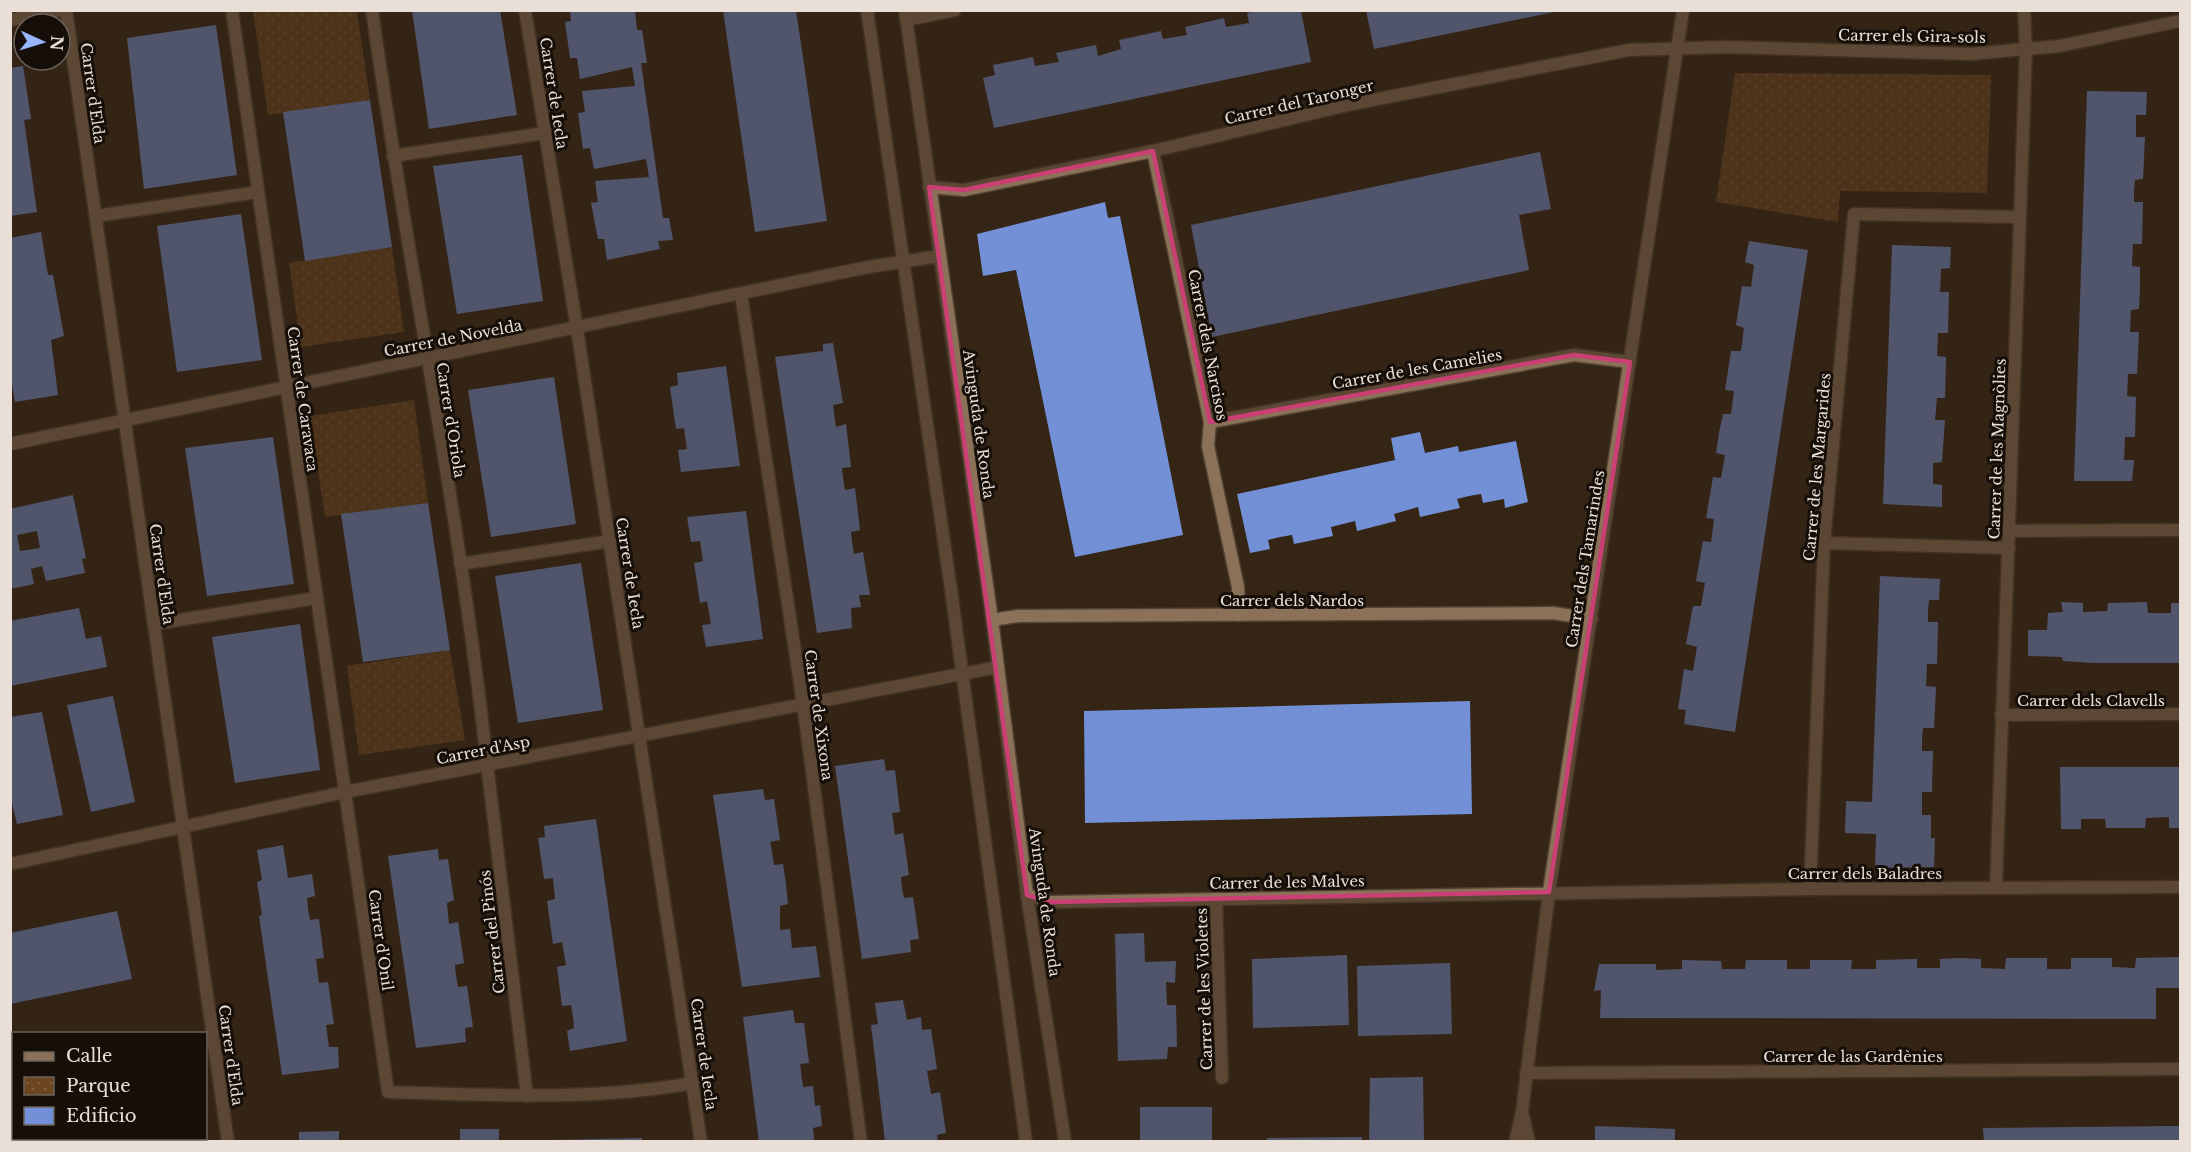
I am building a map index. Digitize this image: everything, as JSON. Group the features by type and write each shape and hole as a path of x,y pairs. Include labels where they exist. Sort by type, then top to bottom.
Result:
{"street":[{"path":"10,20 58,10"},
{"name":"Carrer d'Elda","path":"66,10 183,828 211,1058 228,1142"},
{"name":"Carrer de Caravaca","path":"232,10 345,792"},
{"name":"Carrer d'Oriola","path":"372,10 393,156 460,564 487,764"},
{"name":"Carrer de Iecla","path":"525,10 641,735 701,1142"},
{"path":"867,10 1026,1142"},
{"path":"905,15 955,10"},
{"name":"Carrer dels Tamarindes","path":"1515,1141 1522,1112 1549,892 1683,10"},
{"name":"Carrer de les Magnòlies","path":"1996,888 2026,49 2024,10"},
{"name":"Avinguda de Ronda","path":"905,15 992,620 1027,895 1065,1142"},
{"name":"Carrer els Gira-sols","path":"1677,47 1971,54 2060,46 2181,21"},
{"name":"Carrer del Taronger","path":"929,187 964,190 1153,151 1352,104 1629,50 1677,47"},
{"path":"393,156 545,133"},
{"name":"Carrer dels Narcisos","path":"1153,151 1210,422 1208,446 1238,587 1239,615"},
{"path":"96,216 258,192"},
{"name":"Carrer de les Margarides","path":"1810,889 1824,543 1854,214 2020,217"},
{"path":"902,263 940,256"},
{"name":"Carrer de Novelda","path":"10,444 286,386 577,329 868,267 902,263"},
{"name":"Carrer de Xixona","path":"741,294 803,705 861,1142"},
{"name":"Carrer de les Camèlies","path":"1210,422 1574,355 1630,362"},
{"path":"2008,531 2181,530"},
{"path":"460,564 610,541"},
{"path":"1824,543 2009,548"},
{"path":"154,624 317,598"},
{"name":"Carrer dels Nardos","path":"992,620 1018,616 1553,613 1592,619"},
{"path":"962,674 998,667"},
{"name":"Carrer d'Asp","path":"10,864 345,792 962,674"},
{"name":"Carrer dels Clavells","path":"2001,715 2181,714"},
{"name":"Carrer del Pinós","path":"487,764 527,1096"},
{"name":"Carrer d'Onil","path":"345,792 388,1092 527,1096"},
{"name":"Carrer dels Baladres","path":"1549,892 2181,887"},
{"name":"Carrer de les Malves","path":"1027,895 1050,902 1549,892"},
{"name":"Carrer de les Violetes","path":"1216,899 1222,1077"},
{"name":"Carrer de las Gardènies","path":"1526,1073 2181,1069"},
{"path":"527,1096 656,1090 693,1083"},
{"name":"Carrer dels Tamarindes","path":"1522,1112 1529,1142"}],"highlighted area":[{"path":"1153,151 1210,422 1574,355 1630,362 1549,892 1050,902 1027,895 929,187 964,190"}],"green space":[{"path":"253,11 357,11 370,100 268,115"},
{"path":"1735,73 1991,75 1987,193 1840,191 1838,222 1716,202"},
{"path":"392,247 404,332 301,347 289,263"},
{"path":"414,400 428,503 325,517 310,416"},
{"path":"450,650 465,740 359,755 347,666"}],"building":[{"path":"412,10 500,10 517,115 429,129"},
{"path":"570,10 635,10 637,30 642,30 647,63 641,63 663,218 669,218 673,240 658,241 660,249 607,260 604,239 598,239 591,203 598,202 595,181 649,177 646,159 594,169 590,148 583,149 578,113 585,112 582,91 635,86 632,67 580,79 577,58 570,58 565,22 571,21"},
{"path":"723,10 796,10 827,221 755,232"},
{"path":"1260,10 1301,11 1311,62 994,128 983,78 995,75 993,65 1033,57 1035,66 1059,62 1056,53 1096,45 1098,56 1121,49 1119,40 1161,31 1163,39 1187,35 1185,27 1224,18 1226,27 1249,23 1247,13"},
{"path":"1366,10 1554,10 1554,12 1374,49"},
{"path":"216,25 237,175 144,189 127,38"},
{"path":"10,68 12,68 12,72 24,72 31,119 24,120 37,212 10,216"},
{"path":"2087,91 2147,92 2146,115 2136,115 2136,137 2145,137 2143,179 2135,180 2134,191 2134,202 2143,202 2142,244 2133,244 2132,266 2140,267 2139,309 2131,310 2130,332 2139,332 2137,374 2128,374 2127,396 2136,397 2135,437 2125,437 2124,460 2134,460 2132,481 2074,481"},
{"path":"370,100 392,247 305,261 283,112"},
{"path":"1540,152 1551,209 1519,215 1529,270 1212,337 1191,225"},
{"path":"522,155 543,301 457,314 433,166"},
{"path":"1105,202 1108,218 1120,216 1183,535 1075,557 1016,270 983,276 977,234"},
{"path":"241,214 262,360 177,372 157,226"},
{"path":"41,232 48,275 53,275 64,336 51,340 58,395 15,402 10,373 10,238"},
{"path":"1749,241 1808,250 1735,732 1684,724 1686,710 1678,709 1684,669 1693,671 1697,647 1686,644 1693,606 1701,606 1705,583 1696,581 1703,541 1711,542 1714,519 1706,518 1713,477 1721,478 1725,455 1716,453 1723,414 1731,414 1734,391 1725,390 1731,351 1741,351 1744,328 1736,325 1742,286 1751,287 1754,265 1745,262"},
{"path":"1892,245 1951,247 1950,268 1941,269 1940,292 1949,292 1948,333 1938,333 1937,356 1946,357 1945,398 1937,398 1935,420 1945,420 1942,462 1933,463 1933,484 1942,485 1942,507 1883,504"},
{"path":"833,343 843,403 833,405 836,427 846,424 851,467 842,468 843,478 845,490 855,488 860,530 851,532 852,542 854,554 863,552 870,595 859,595 861,607 851,608 852,628 817,633 775,357 823,351 823,344"},
{"path":"726,366 740,466 681,472 678,450 687,449 684,428 676,429 670,387 678,385 677,373"},
{"path":"554,377 576,524 491,537 468,390"},
{"path":"1420,432 1425,453 1458,446 1459,452 1516,441 1528,502 1505,508 1504,499 1483,503 1481,494 1469,496 1457,499 1460,508 1420,517 1418,507 1394,514 1396,521 1357,531 1355,521 1331,527 1333,536 1294,544 1292,535 1268,540 1270,549 1250,553 1237,494 1395,460 1391,438"},
{"path":"273,437 294,584 207,596 185,448"},
{"path":"73,495 86,558 82,559 85,573 46,581 42,566 31,569 34,584 10,589 10,509","holes":["37,531 40,548 20,551 17,535"]},
{"path":"428,503 450,650 363,662 341,514"},
{"path":"746,511 763,639 706,647 702,625 711,624 707,601 700,603 694,563 703,561 700,541 691,542 687,517"},
{"path":"581,563 603,710 518,723 495,576"},
{"path":"1880,576 1940,579 1939,600 1929,600 1928,611 1928,622 1938,622 1937,664 1927,664 1926,686 1936,687 1934,728 1923,728 1922,740 1922,751 1933,751 1932,792 1922,792 1922,815 1931,815 1931,838 1935,838 1934,867 1875,868 1876,834 1845,833 1846,801 1872,802"},
{"path":"2061,602 2083,603 2083,612 2107,611 2108,603 2147,602 2148,613 2171,613 2171,603 2180,603 2180,663 2094,663 2063,661 2062,657 2028,656 2028,630 2047,630 2048,613 2063,612"},
{"path":"79,608 86,639 101,636 107,667 10,686 10,621"},
{"path":"300,624 320,770 235,783 212,637"},
{"path":"113,696 135,802 91,812 67,705"},
{"path":"1470,701 1472,814 1085,823 1084,711"},
{"path":"42,712 63,815 17,824 10,795 10,717"},
{"path":"884,759 886,771 895,770 900,812 892,813 895,835 903,833 909,875 901,877 902,888 904,898 913,897 919,939 910,940 911,952 862,959 835,766"},
{"path":"2060,767 2180,767 2180,828 2169,828 2169,817 2146,818 2145,828 2106,828 2105,819 2081,819 2081,829 2061,829"},
{"path":"763,789 765,800 774,799 780,840 770,842 774,865 783,864 786,884 788,904 780,906 780,930 790,929 792,948 816,946 820,977 742,987 713,795"},
{"path":"596,819 627,1041 570,1051 567,1031 574,1028 573,1017 571,1005 562,1006 557,967 566,965 562,942 553,944 547,901 555,899 553,878 544,879 538,838 545,837 544,826"},
{"path":"283,845 288,878 312,874 315,896 307,898 308,909 310,920 319,919 324,958 316,959 319,983 328,982 334,1024 326,1025 329,1047 338,1047 339,1068 282,1075 259,916 262,915 257,882 262,880 257,850"},
{"path":"438,849 439,860 448,859 454,900 447,903 449,924 458,922 464,963 455,965 456,976 458,987 467,986 473,1027 465,1028 466,1042 416,1048 388,856"},
{"path":"117,911 132,979 10,1004 10,933"},
{"path":"1144,933 1145,962 1176,961 1175,983 1166,982 1167,1005 1176,1005 1177,1047 1168,1047 1167,1059 1118,1061 1115,934"},
{"path":"1347,955 1349,1025 1253,1028 1252,959"},
{"path":"2180,957 2180,988 2156,988 2156,1019 1600,1018 1601,990 1594,991 1599,964 1656,964 1656,970 1682,969 1682,960 1721,961 1722,969 1745,969 1746,960 1787,960 1787,969 1810,969 1810,960 1852,960 1851,969 1876,969 1876,960 1917,959 1917,968 1940,968 1940,959 1960,958 1981,959 1981,968 2005,969 2006,958 2047,958 2047,969 2071,969 2071,958 2112,958 2112,967 2135,968 2136,958"},
{"path":"1450,963 1452,1034 1358,1036 1357,966"},
{"path":"903,1000 907,1020 921,1017 922,1030 931,1029 937,1069 927,1071 931,1094 940,1092 946,1133 937,1135 938,1142 885,1142 871,1025 878,1024 875,1003"},
{"path":"793,1010 795,1023 804,1023 809,1063 800,1064 803,1087 813,1086 815,1106 820,1105 822,1126 813,1128 814,1139 810,1142 759,1142 743,1017"},
{"path":"1423,1077 1424,1142 1369,1142 1370,1078"},
{"path":"1140,1107 1212,1107 1212,1142 1140,1142"},
{"path":"1595,1126 1675,1129 1675,1142 1595,1142"},
{"path":"2180,1126 2180,1142 1984,1142 1983,1128"},
{"path":"460,1129 499,1129 499,1142 460,1142"},
{"path":"339,1131 339,1142 299,1142 299,1132"},
{"path":"1362,1137 1362,1142 1267,1142 1267,1138"},
{"path":"642,1138 642,1142 550,1142 550,1140"}]}
